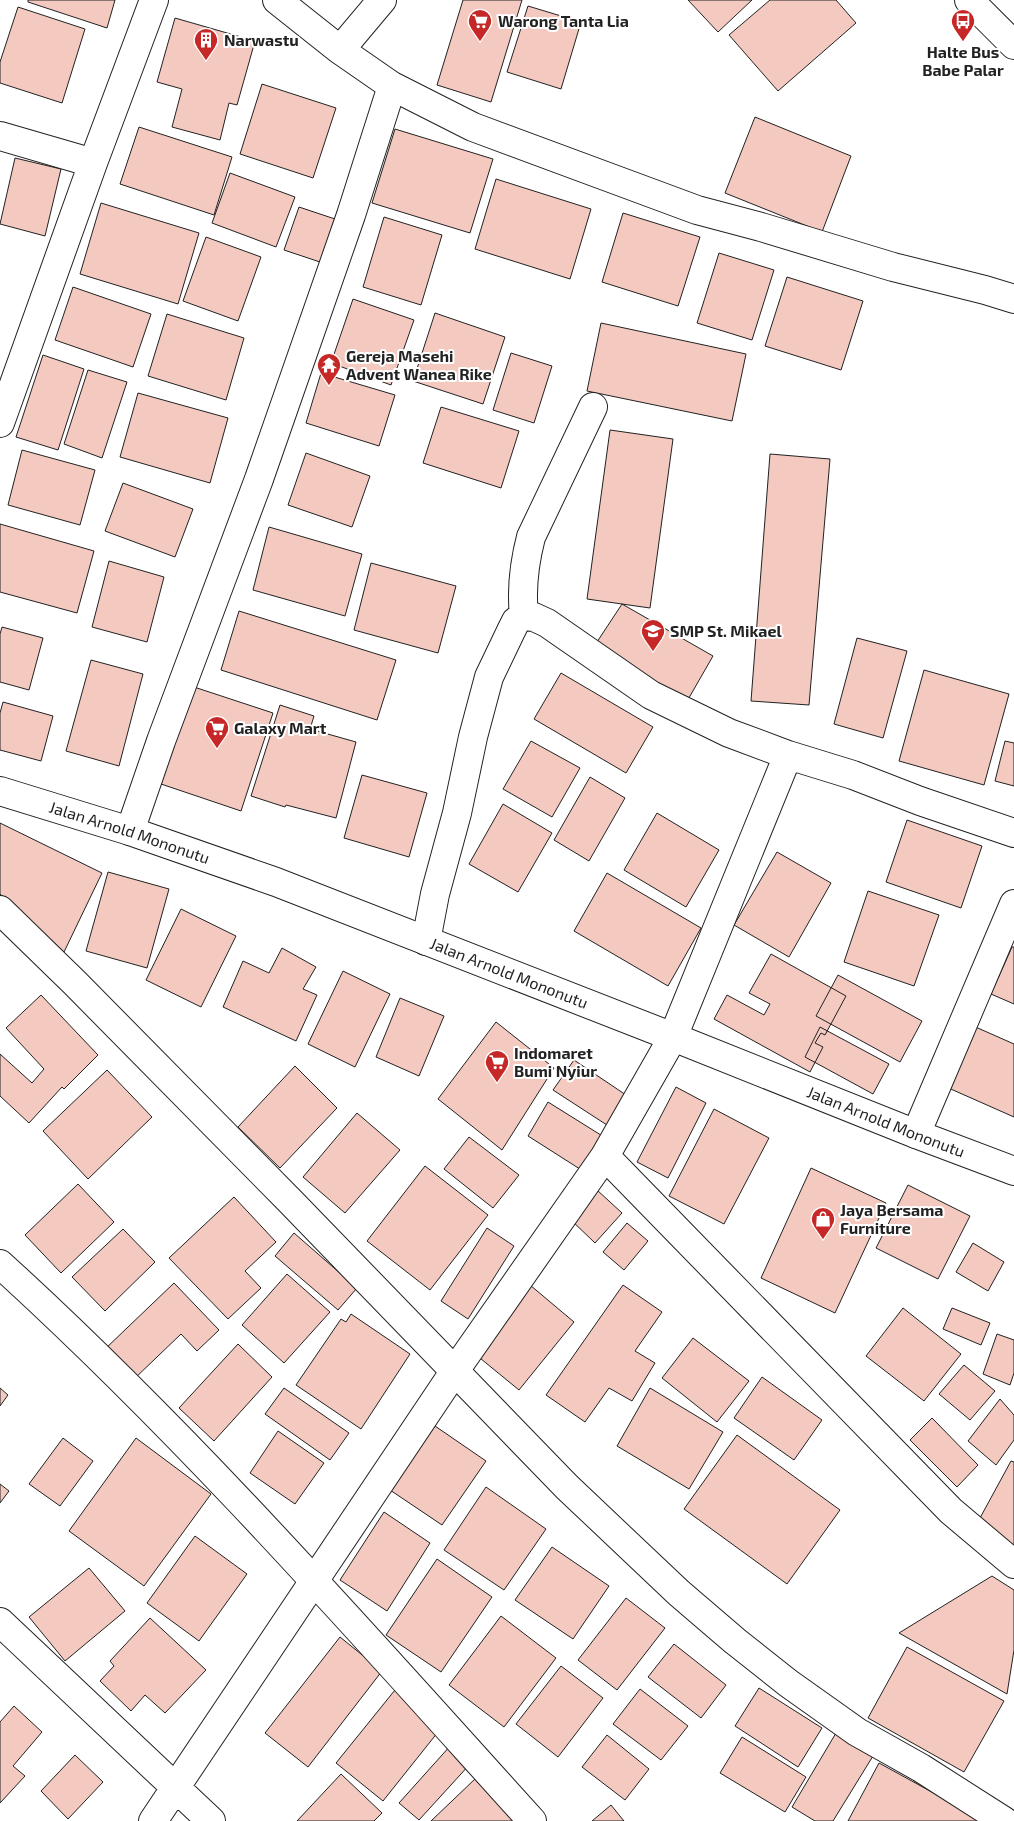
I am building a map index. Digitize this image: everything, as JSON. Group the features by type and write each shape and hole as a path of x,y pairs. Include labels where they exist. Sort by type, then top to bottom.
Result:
{"street":[{"path":"0,423 93,163 154,0"},
{"path":"277,0 340,50 392,86 473,127 697,210 761,227 893,267 1014,299"},
{"path":"340,50 382,0"},
{"path":"969,0 1014,45"},
{"path":"130,831 174,704 259,479 351,215 392,86"},
{"path":"0,136 93,163"},
{"path":"524,616 522,582 525,559 531,537 593,407"},
{"path":"426,941 435,894 457,813 473,737 490,677 516,621 524,616 534,617 547,623 651,695 729,733 1014,833"},
{"path":"153,1821 454,1372 605,1156 673,1037 788,755"},
{"name":"Jalan Arnold Mononutu","path":"0,791 130,831 276,882 1014,1171"},
{"path":"916,1134 1014,904"},
{"path":"0,910 82,990 291,1202 567,1487 679,1594 735,1641 857,1732 921,1768 1004,1821"},
{"path":"605,1156 951,1512 1014,1564"},
{"path":"0,1264 185,1443 315,1581 532,1821"},
{"path":"0,1622 211,1821"}],"building":[{"path":"28,0 115,0 107,28 28,2"},
{"name":"Warong Tanta Lia","path":"463,0 522,0 491,102 437,85"},
{"path":"688,0 752,0 718,32"},
{"path":"770,0 836,0 856,23 778,91 729,35"},
{"path":"528,6 581,22 561,89 507,72"},
{"path":"18,7 85,29 62,103 0,83 0,62"},
{"name":"Narwastu","path":"175,18 255,41 237,105 229,103 220,140 172,127 182,89 157,82"},
{"path":"262,84 336,108 313,178 240,154"},
{"path":"755,117 851,156 822,232 725,193"},
{"path":"139,127 232,157 214,215 120,184"},
{"path":"395,129 493,159 470,233 372,203"},
{"path":"15,158 61,169 45,236 0,224"},
{"path":"230,173 295,197 276,247 212,223"},
{"path":"496,179 591,209 570,279 475,249"},
{"path":"101,203 199,233 178,304 80,274"},
{"path":"299,207 335,219 320,262 284,250"},
{"path":"623,213 700,237 678,306 602,282"},
{"path":"384,217 442,235 421,305 363,287"},
{"path":"206,237 261,257 238,321 183,301"},
{"path":"719,253 774,270 752,340 697,323"},
{"path":"787,277 863,301 841,370 765,346"},
{"path":"73,287 151,314 133,367 55,340"},
{"path":"353,299 414,320 391,385 331,363"},
{"path":"435,313 505,337 483,404 413,381"},
{"path":"167,314 244,338 226,400 148,376"},
{"path":"601,323 746,354 732,421 587,391"},
{"path":"511,353 552,366 534,423 493,410"},
{"path":"43,355 84,369 58,450 16,437"},
{"path":"88,370 127,382 102,458 64,444"},
{"path":"321,373 395,395 379,446 306,423"},
{"path":"138,393 228,418 210,483 120,457"},
{"path":"441,407 519,431 501,488 423,463"},
{"path":"610,430 673,439 650,608 587,599"},
{"path":"22,450 95,470 80,525 8,505"},
{"path":"306,453 370,476 352,527 288,505"},
{"path":"770,454 830,459 809,705 751,701"},
{"path":"123,483 193,509 175,557 105,531"},
{"path":"0,524 94,551 77,613 0,592"},
{"path":"269,527 362,554 345,616 253,590"},
{"path":"109,561 164,577 147,642 92,627"},
{"path":"371,563 456,586 438,653 354,630"},
{"name":"SMP St. Mikael","path":"622,604 713,656 686,703 593,648"},
{"path":"239,611 396,660 377,720 221,670"},
{"path":"2,627 43,638 29,690 0,682 0,634"},
{"path":"857,638 907,651 883,738 834,724"},
{"path":"91,660 143,674 119,766 66,751"},
{"path":"924,670 1009,694 984,785 899,761"},
{"path":"561,673 653,727 626,773 534,719"},
{"name":"Galaxy Mart","path":"194,687 273,713 241,811 161,784"},
{"path":"3,702 53,716 41,761 0,750 0,713"},
{"path":"280,705 314,716 310,729 356,742 336,818 286,805 285,807 251,796"},
{"path":"531,741 580,768 552,817 503,789"},
{"path":"1005,741 1014,743 1014,786 995,781"},
{"path":"362,775 427,793 409,857 344,838"},
{"path":"590,777 625,798 589,861 554,840"},
{"path":"503,804 552,833 518,892 469,864"},
{"path":"657,813 719,850 686,907 624,870"},
{"path":"907,820 982,846 961,908 886,882"},
{"path":"0,823 102,873 64,952 0,894"},
{"path":"777,852 831,883 789,957 734,925"},
{"path":"108,872 169,889 147,968 86,951"},
{"path":"607,873 701,928 668,986 574,931"},
{"path":"868,891 939,915 914,986 844,962"},
{"path":"181,909 236,936 201,1007 146,980"},
{"path":"1012,947 1014,947 1014,1004 991,994"},
{"path":"282,948 316,967 303,989 317,995 296,1041 223,1007 243,961 269,973"},
{"path":"771,954 846,996 825,1035 821,1033 815,1043 823,1047 810,1072 714,1019 727,995 764,1015 770,1004 749,993"},
{"path":"343,971 390,994 355,1067 308,1044"},
{"path":"838,975 922,1021 900,1062 816,1016"},
{"path":"41,995 98,1055 64,1089 62,1087 29,1123 0,1096 0,1054 32,1083 44,1069 6,1028"},
{"path":"400,998 444,1016 419,1076 376,1057"},
{"name":"Indomaret Bumi Nyiur","path":"496,1022 554,1068 502,1150 438,1099"},
{"path":"971,1025 1014,1044 1014,1117 944,1086"},
{"path":"820,1027 889,1064 873,1094 805,1057"},
{"path":"574,1060 629,1097 610,1127 553,1090"},
{"path":"295,1066 337,1108 280,1168 238,1127"},
{"path":"107,1070 152,1117 88,1179 43,1131"},
{"path":"676,1087 706,1103 668,1178 637,1162"},
{"path":"548,1102 604,1137 583,1171 528,1136"},
{"path":"714,1109 769,1138 724,1224 669,1196"},
{"path":"357,1113 400,1150 345,1213 303,1177"},
{"path":"469,1137 519,1175 493,1208 444,1169"},
{"path":"425,1166 488,1215 430,1290 367,1241"},
{"name":"Jaya Bersama Furniture","path":"811,1168 886,1203 835,1313 761,1278"},
{"path":"78,1184 114,1222 61,1273 25,1235"},
{"path":"908,1185 970,1216 938,1279 876,1248"},
{"path":"597,1190 622,1213 595,1243 570,1219"},
{"path":"234,1197 276,1242 245,1271 261,1288 228,1319 169,1258"},
{"path":"627,1223 648,1241 624,1270 603,1252"},
{"path":"487,1228 514,1246 468,1319 441,1301"},
{"path":"123,1229 155,1262 105,1311 72,1277"},
{"path":"294,1233 357,1288 338,1310 275,1256"},
{"path":"973,1243 1004,1262 988,1291 956,1272"},
{"path":"287,1274 330,1312 284,1363 242,1325"},
{"path":"174,1283 219,1330 197,1351 181,1334 133,1380 104,1350"},
{"path":"530,1285 574,1322 519,1390 475,1354"},
{"path":"623,1285 662,1312 635,1351 655,1363 632,1401 609,1388 585,1422 546,1395"},
{"path":"903,1308 961,1354 924,1401 866,1356"},
{"path":"952,1308 990,1323 981,1345 943,1329"},
{"path":"351,1314 410,1354 361,1429 296,1385 341,1319 346,1322"},
{"path":"997,1334 1014,1340 1014,1373 1010,1385 983,1374"},
{"path":"693,1338 749,1381 717,1422 662,1378"},
{"path":"238,1344 272,1377 214,1441 179,1408"},
{"path":"964,1365 995,1391 970,1420 939,1394"},
{"path":"762,1377 822,1420 794,1460 734,1418"},
{"path":"0,1388 8,1395 0,1406"},
{"path":"284,1388 349,1433 330,1460 265,1414"},
{"path":"650,1388 723,1432 689,1489 617,1446"},
{"path":"1000,1399 1014,1415 1014,1440 996,1465 968,1441"},
{"path":"932,1418 978,1465 957,1487 910,1440"},
{"path":"435,1426 486,1461 442,1525 390,1490"},
{"path":"278,1431 324,1463 295,1504 250,1473"},
{"path":"737,1435 840,1510 787,1584 684,1509"},
{"path":"63,1438 93,1461 60,1506 29,1484"},
{"path":"136,1438 211,1494 144,1586 69,1531"},
{"path":"1011,1461 1014,1462 1014,1546 974,1529"},
{"path":"0,1484 9,1491 0,1503"},
{"path":"486,1487 546,1529 504,1590 444,1550"},
{"path":"384,1512 430,1543 387,1611 340,1580"},
{"path":"195,1536 247,1574 199,1641 147,1603"},
{"path":"552,1547 609,1586 573,1639 515,1600"},
{"path":"437,1559 492,1597 441,1672 386,1635"},
{"path":"89,1568 125,1611 65,1661 29,1617"},
{"path":"992,1576 1014,1590 1014,1650 1007,1694 899,1633"},
{"path":"626,1598 665,1628 617,1690 578,1660"},
{"path":"501,1616 556,1658 504,1727 449,1685"},
{"path":"150,1618 206,1670 165,1713 145,1695 131,1711 100,1681 114,1666 110,1661"},
{"path":"340,1637 382,1671 308,1767 265,1733"},
{"path":"674,1644 726,1685 701,1718 648,1677"},
{"path":"907,1647 1004,1701 964,1772 868,1718"},
{"path":"561,1666 603,1698 558,1757 516,1724"},
{"path":"759,1688 822,1728 798,1767 735,1726"},
{"path":"640,1689 688,1726 661,1760 613,1724"},
{"path":"395,1690 442,1727 383,1801 336,1763"},
{"path":"14,1706 42,1732 13,1766 25,1776 0,1803 0,1722"},
{"path":"836,1733 873,1756 833,1821 815,1821 792,1807"},
{"path":"607,1735 649,1769 625,1800 582,1767"},
{"path":"742,1737 806,1777 785,1812 720,1773"},
{"path":"451,1745 471,1763 419,1820 399,1803"},
{"path":"75,1755 103,1782 68,1819 41,1791"},
{"path":"879,1763 981,1819 980,1821 848,1821"},
{"path":"341,1774 382,1813 374,1821 297,1821"},
{"path":"475,1779 514,1821 431,1821"},
{"path":"611,1805 624,1821 592,1821"}],"place":[{"name":"Warong Tanta Lia","path":"480,42"},
{"name":"Halte Bus Babe Palar","path":"963,42"},
{"name":"Narwastu","path":"206,61"},
{"name":"Gereja Masehi Advent Wanea Rike","path":"329,386"},
{"name":"SMP St. Mikael","path":"653,652"},
{"name":"Galaxy Mart","path":"217,749"},
{"name":"Indomaret Bumi Nyiur","path":"497,1083"},
{"name":"Jaya Bersama Furniture","path":"823,1240"}]}
